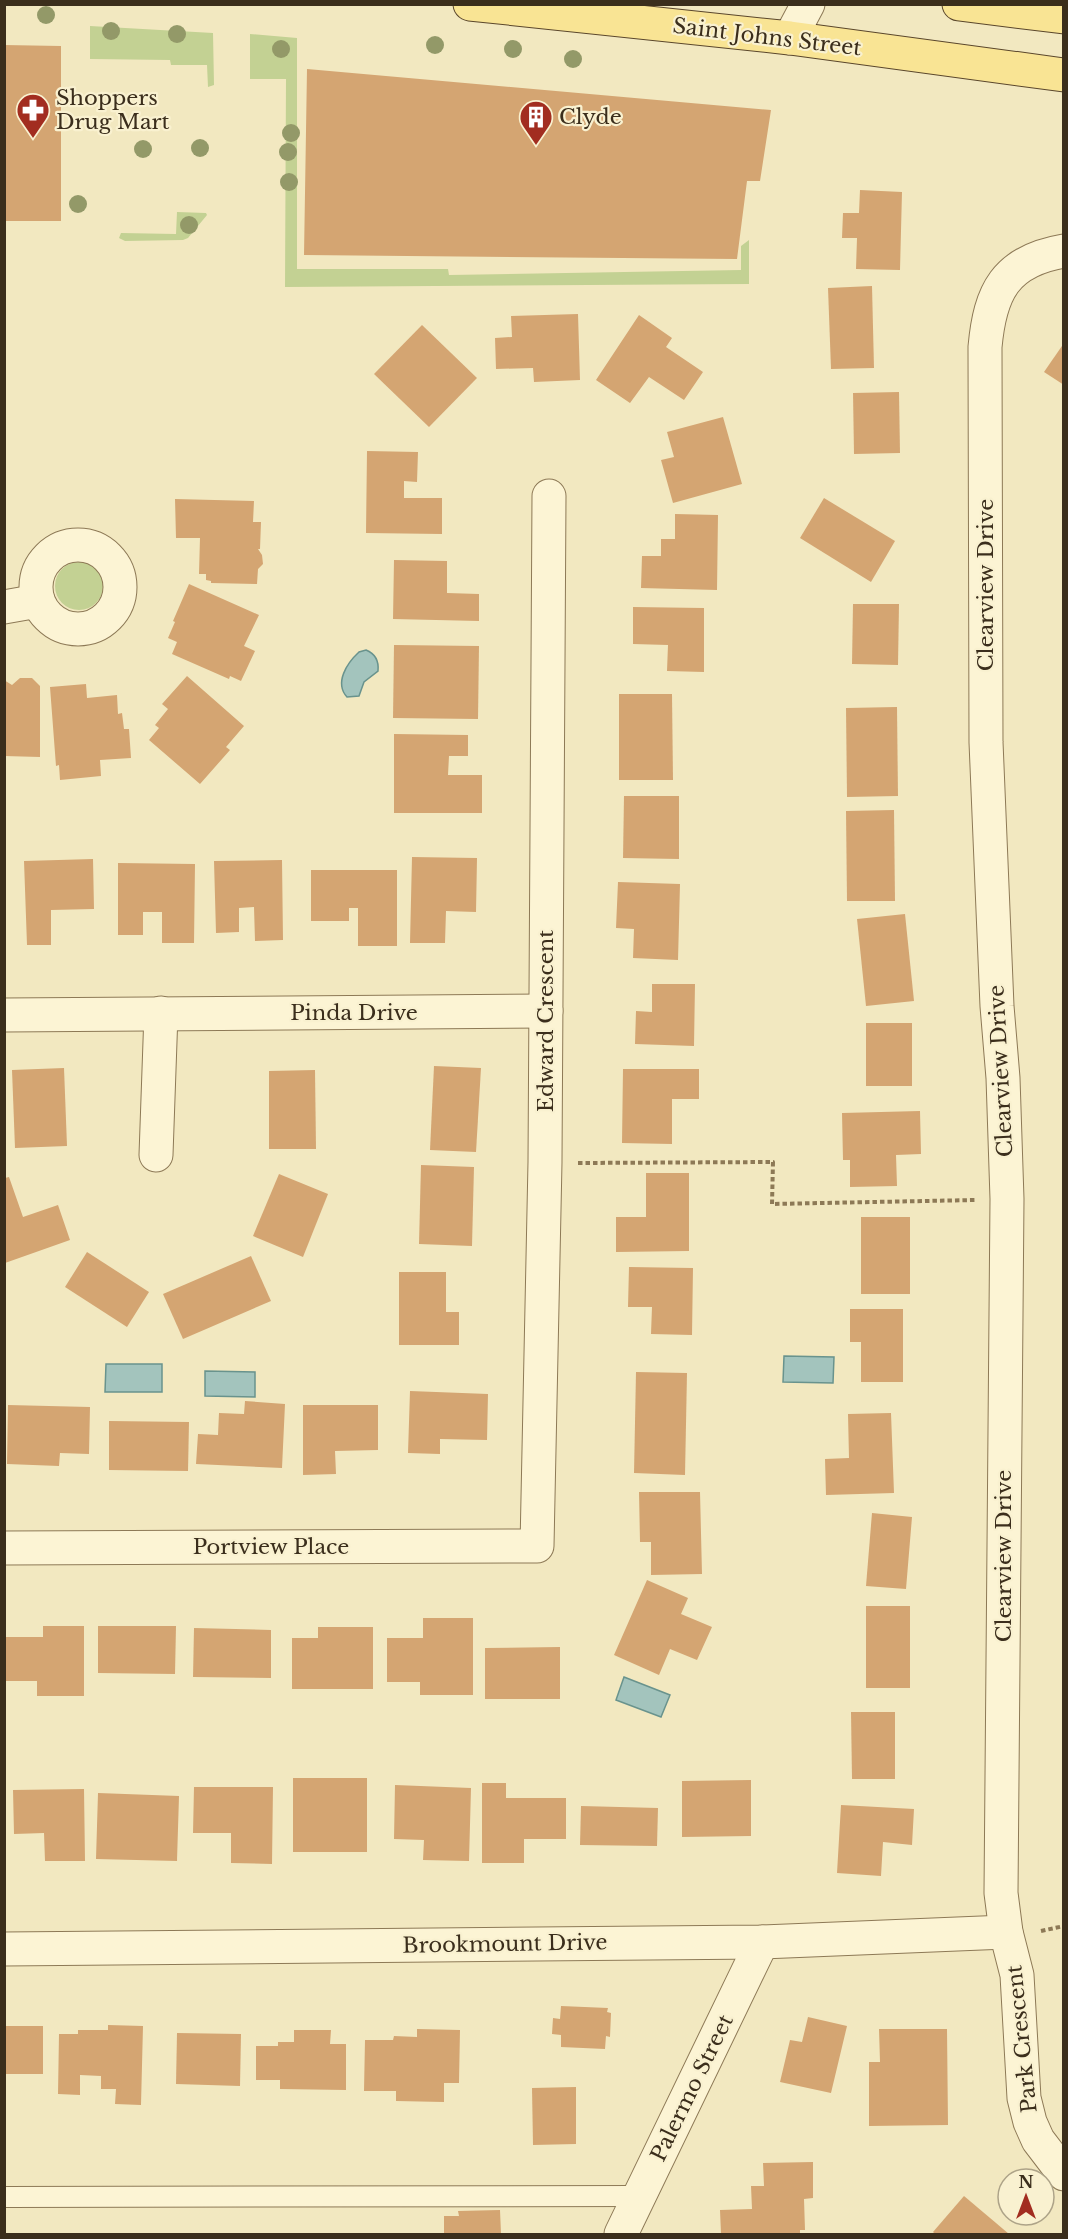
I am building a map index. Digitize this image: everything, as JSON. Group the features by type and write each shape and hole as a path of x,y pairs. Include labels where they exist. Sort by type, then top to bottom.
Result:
{"main road":[{"name":"Saint Johns Street","path":"470,4 790,38 1064,75"},
{"path":"958,4 1064,17"}],"street":[{"path":"790,38 808,4"},
{"name":"Clearview Drive","path":"1006,1932 1001,1893 1001,1859 1007,1199 986,742 985,347 993,301 1004,282 1016,269 1030,261 1064,251"},
{"name":"Edward Crescent","path":"537,1546 546,1011 549,495"},
{"path":"4,607 38,601"},
{"name":"Pinda Drive","path":"4,1015 546,1011"},
{"path":"156,1155 162,1014"},
{"name":"Portview Place","path":"4,1548 537,1546"},
{"name":"Brookmount Drive","path":"4,1949 762,1942 1006,1932"},
{"name":"Park Crescent","path":"1006,1932 1017,1975 1024,2098 1030,2122 1038,2140 1064,2174"},
{"name":"Palermo Street","path":"621,2235 762,1942"}],"lane":[{"path":"4,2197 639,2196"}],"path":[{"path":"569,1163 773,1162 772,1204 1007,1199"}],"green space":[{"path":"90,26 213,33 214,85 208,87 207,65 171,65 170,60 90,59"},
{"path":"250,34 297,38 297,269 448,269 449,275 741,270 741,246 749,240 749,284 285,287 286,79 250,79"},
{"path":"177,212 206,213 207,215 188,238 183,240 125,241 119,238 121,233 176,234"},
{"path":"74,562 84,562 96,569 103,581 103,591 96,603 84,610 74,610 59,599 55,591 55,581 66,566"}],"water":[{"path":"366,650 376,658 378,671 364,682 359,696 347,697 342,686 344,673 359,652"},
{"path":"784,1356 834,1357 833,1383 783,1382"},
{"path":"106,1364 162,1364 162,1392 105,1392"},
{"path":"205,1371 255,1372 255,1397 205,1396"},
{"path":"624,1677 670,1695 661,1717 616,1700"}],"building":[{"name":"Shoppers Drug Mart","path":"4,45 61,46 61,221 4,221"},
{"name":"Clyde","path":"307,69 771,110 760,181 747,181 737,259 304,255"},
{"path":"860,190 902,192 900,270 856,269 857,238 842,238 843,213 859,213"},
{"path":"872,286 874,368 831,369 828,288"},
{"path":"578,314 580,380 534,382 533,368 496,369 495,338 512,337 511,316"},
{"path":"639,315 672,338 666,347 703,372 684,400 649,377 630,403 596,380"},
{"path":"422,325 477,378 429,427 374,374"},
{"path":"1064,343 1064,385 1044,372"},
{"path":"899,392 900,453 854,454 853,393"},
{"path":"723,417 742,484 673,503 661,460 674,457 667,432"},
{"path":"367,451 418,452 417,482 404,481 404,498 442,498 442,534 366,533"},
{"path":"824,498 895,541 871,582 800,538"},
{"path":"175,499 254,501 253,522 261,522 260,549 258,549 262,555 263,564 258,569 257,584 211,583 206,580 206,574 199,574 200,538 176,538"},
{"path":"675,514 718,515 717,590 641,588 642,556 661,556 661,539 675,539"},
{"path":"394,560 447,561 447,593 479,594 479,621 393,619"},
{"path":"189,584 259,615 244,646 255,651 241,681 230,676 229,679 172,654 177,642 168,638"},
{"path":"853,604 899,604 898,665 852,664"},
{"path":"633,607 704,608 704,672 667,671 668,645 633,644"},
{"path":"394,645 479,646 478,719 393,718"},
{"path":"187,676 244,726 226,747 230,750 200,784 149,740 159,728 155,725 168,709 162,704"},
{"path":"20,678 32,678 40,686 40,757 4,756 4,680 12,685"},
{"path":"86,684 87,698 117,695 118,714 122,713 124,729 129,729 131,758 100,760 101,776 60,780 59,765 56,766 50,687"},
{"path":"619,694 672,694 673,780 619,780"},
{"path":"897,707 898,796 847,797 846,708"},
{"path":"394,734 468,735 468,756 449,756 448,775 482,775 482,813 394,813"},
{"path":"624,796 679,796 679,859 623,858"},
{"path":"894,810 895,901 847,901 846,811"},
{"path":"412,857 477,858 476,912 446,911 445,943 410,943"},
{"path":"93,859 94,909 51,910 51,945 27,945 24,861"},
{"path":"282,860 283,940 255,941 254,907 239,908 239,932 216,933 214,861"},
{"path":"118,863 195,864 194,943 162,943 162,912 143,912 143,935 118,935"},
{"path":"311,870 397,870 397,946 358,946 358,908 349,908 349,921 311,921"},
{"path":"618,882 680,884 678,960 633,958 634,929 616,928"},
{"path":"905,914 914,1001 866,1006 857,919"},
{"path":"652,984 695,984 694,1046 635,1044 636,1011 652,1012"},
{"path":"866,1023 912,1023 912,1086 866,1086"},
{"path":"434,1066 481,1068 476,1152 430,1150"},
{"path":"64,1068 67,1146 15,1148 12,1070"},
{"path":"623,1069 699,1069 699,1099 672,1099 672,1144 622,1143"},
{"path":"315,1070 316,1149 269,1149 269,1071"},
{"path":"920,1111 921,1154 896,1155 897,1186 850,1187 850,1160 843,1160 842,1113"},
{"path":"421,1165 474,1167 472,1246 419,1244"},
{"path":"646,1173 689,1173 689,1251 616,1252 616,1217 646,1217"},
{"path":"279,1174 328,1194 303,1257 253,1236"},
{"path":"9,1177 23,1217 58,1205 70,1240 5,1263 5,1178"},
{"path":"861,1217 910,1217 910,1294 861,1294"},
{"path":"87,1252 149,1292 127,1327 65,1287"},
{"path":"251,1256 271,1301 183,1339 163,1294"},
{"path":"629,1267 693,1268 692,1335 651,1334 652,1307 628,1307"},
{"path":"399,1272 446,1272 446,1312 459,1312 459,1345 399,1345"},
{"path":"850,1309 903,1309 903,1382 861,1382 861,1342 850,1342"},
{"path":"636,1372 687,1373 685,1475 634,1473"},
{"path":"410,1391 488,1394 487,1440 440,1439 440,1454 408,1453"},
{"path":"245,1401 285,1404 282,1468 196,1464 198,1434 218,1435 219,1413 244,1414"},
{"path":"8,1405 90,1407 89,1454 60,1453 59,1466 7,1464"},
{"path":"303,1405 378,1405 378,1450 335,1451 336,1474 303,1475"},
{"path":"891,1413 894,1493 826,1495 825,1459 849,1458 848,1414"},
{"path":"109,1421 189,1422 188,1471 109,1470"},
{"path":"639,1492 700,1492 702,1574 651,1575 651,1542 640,1542"},
{"path":"872,1513 912,1517 906,1589 866,1586"},
{"path":"647,1580 688,1598 681,1614 712,1627 697,1660 670,1649 659,1675 614,1655"},
{"path":"866,1606 910,1606 910,1688 866,1688"},
{"path":"423,1618 473,1618 473,1695 420,1695 420,1682 387,1682 387,1638 423,1638"},
{"path":"43,1626 84,1626 84,1696 37,1696 37,1681 4,1681 4,1637 43,1637"},
{"path":"98,1626 176,1626 175,1674 98,1673"},
{"path":"318,1627 373,1627 373,1689 292,1689 292,1638 318,1638"},
{"path":"194,1628 271,1630 271,1678 193,1677"},
{"path":"560,1647 560,1699 485,1699 485,1648"},
{"path":"851,1712 895,1712 895,1779 852,1779"},
{"path":"293,1778 367,1778 367,1852 293,1852"},
{"path":"751,1780 751,1836 682,1837 682,1781"},
{"path":"482,1783 506,1783 506,1798 566,1798 566,1839 524,1839 524,1863 482,1863"},
{"path":"395,1785 471,1788 469,1861 423,1860 424,1840 394,1839"},
{"path":"194,1787 273,1787 272,1864 231,1863 231,1833 193,1833"},
{"path":"84,1789 85,1861 45,1861 44,1833 14,1834 13,1790"},
{"path":"98,1793 179,1796 177,1861 96,1859"},
{"path":"841,1805 914,1809 912,1845 883,1842 881,1876 837,1873"},
{"path":"581,1806 658,1808 657,1846 580,1845"},
{"path":"561,2006 608,2008 607,2012 611,2013 610,2037 606,2036 605,2049 561,2047 561,2035 552,2034 553,2018 560,2019"},
{"path":"808,2017 847,2026 831,2093 780,2082 790,2040 802,2042"},
{"path":"108,2025 143,2026 141,2105 115,2104 116,2089 101,2089 101,2076 80,2075 80,2095 58,2094 59,2034 78,2034 78,2030 108,2030"},
{"path":"4,2026 43,2026 43,2074 4,2074"},
{"path":"417,2029 460,2030 459,2083 444,2083 444,2102 396,2101 396,2091 364,2091 365,2040 393,2040 394,2036 417,2037"},
{"path":"879,2029 947,2029 948,2125 869,2126 869,2062 880,2062"},
{"path":"294,2030 331,2030 330,2044 346,2044 346,2090 280,2089 280,2080 256,2080 256,2046 278,2046 278,2042 294,2042"},
{"path":"177,2033 241,2034 240,2086 176,2084"},
{"path":"576,2087 576,2144 533,2145 532,2088"},
{"path":"813,2162 813,2198 804,2199 805,2230 800,2230 800,2234 721,2234 720,2210 752,2209 751,2186 764,2186 763,2163"},
{"path":"964,2196 996,2223 996,2227 1001,2227 1009,2234 935,2234 933,2232"},
{"path":"500,2210 501,2234 444,2234 444,2216 459,2216 458,2211"}],"place":[{"name":"Shoppers Drug Mart","path":"33,139"},
{"name":"Clyde","path":"536,146"}]}
